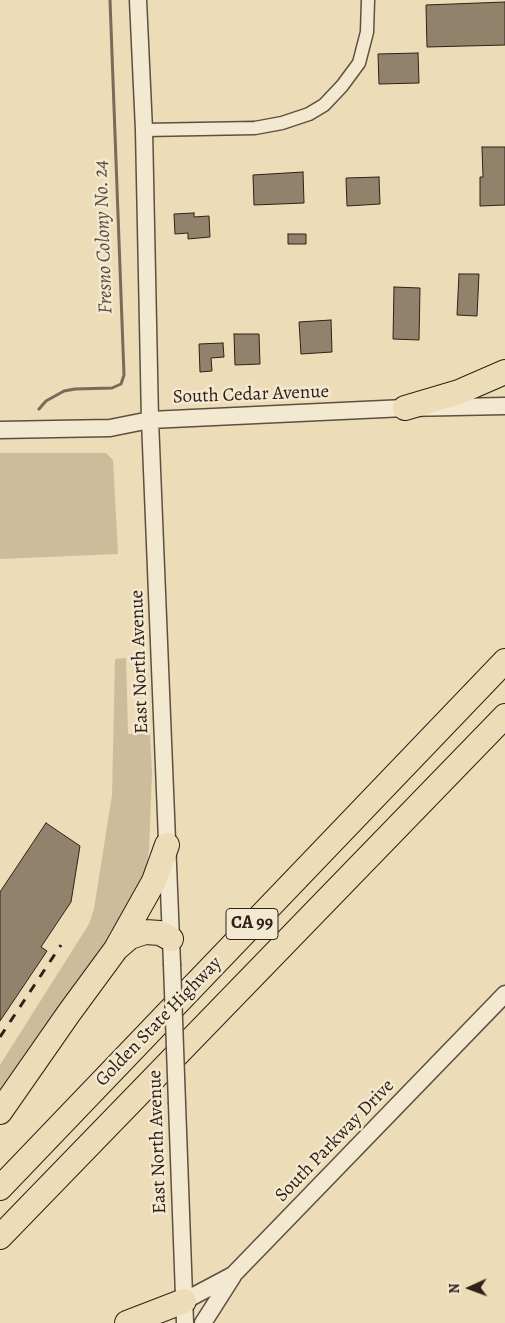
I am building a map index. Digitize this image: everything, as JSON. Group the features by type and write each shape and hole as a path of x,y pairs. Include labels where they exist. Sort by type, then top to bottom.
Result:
{"highway":[{"path":"405,408 459,392 505,372"},
{"name":"Golden State Highway","path":"0,1188 505,661"},
{"name":"Golden State Highway","path":"0,1238 505,716"},
{"path":"0,1112 68,1013 116,949 154,881 167,846"},
{"path":"116,949 130,937 145,932 160,933 171,939"},
{"path":"140,1322 184,1312"}],"street":[{"name":"East North Avenue","path":"138,0 144,130 150,420 184,1312"},
{"path":"144,130 255,128 282,123 309,114 324,105 342,86 359,62 367,32 368,0"},
{"name":"South Cedar Avenue","path":"0,430 110,428 150,420 405,408 505,406"},
{"name":"South Parkway Drive","path":"184,1312 234,1275 505,994"},
{"path":"203,1323 234,1275"}],"shaded area":[{"path":"0,453 106,453 113,460 118,554 0,559"},
{"path":"126,658 128,734 150,733 152,773 149,850 145,874 119,924 0,1099 0,1065 89,924 94,909 112,795 115,659"}],"building":[{"path":"505,2 505,45 427,47 426,5"},
{"path":"418,53 419,83 379,84 378,54"},
{"path":"482,147 505,147 505,205 480,206 480,177 483,177"},
{"path":"303,172 304,203 254,205 253,175"},
{"path":"379,177 380,204 347,206 346,178"},
{"path":"194,213 194,217 209,216 210,237 188,239 188,233 175,234 174,214"},
{"path":"288,234 306,234 306,244 288,244"},
{"path":"459,274 479,274 477,316 457,315"},
{"path":"394,287 420,288 419,340 393,339"},
{"path":"331,320 332,352 301,354 299,322"},
{"path":"234,334 259,334 260,364 235,365"},
{"path":"223,343 224,357 211,358 212,371 200,372 199,344"},
{"path":"46,823 80,846 71,902 41,947 47,951 0,1021 0,892"}],"waterway":[{"name":"Fresno Colony No. 24","path":"39,409 46,401 64,391 112,388 121,384 124,375 110,0"}],"railway":[{"path":"0,1037 61,945"}]}
